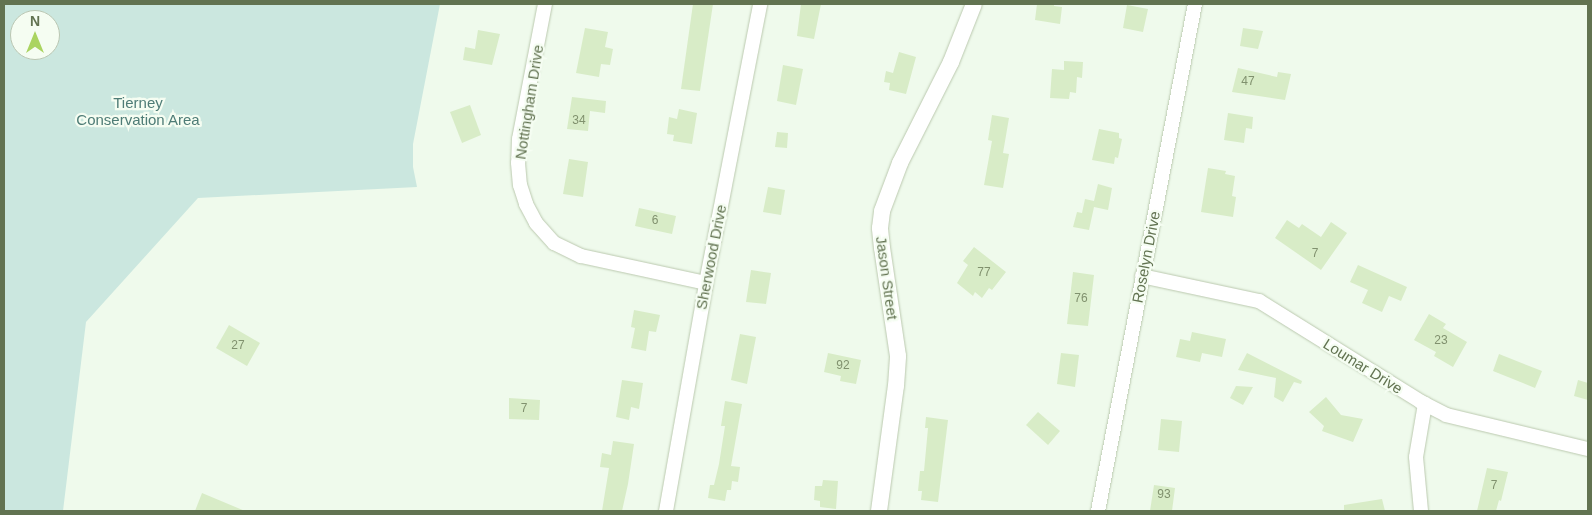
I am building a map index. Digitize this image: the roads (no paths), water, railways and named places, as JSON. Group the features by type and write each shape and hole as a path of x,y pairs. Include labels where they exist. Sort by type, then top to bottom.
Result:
{"street":[{"name":"Nottingham Drive","path":"545,4 519,139 518,163 520,184 526,204 536,223 554,243 580,256 706,283"},
{"name":"Sherwood Drive","path":"666,511 706,283 760,4"},
{"name":"Jason Street","path":"879,511 898,370 896,341 882,248 880,228 882,211 900,163 951,62 974,4"},
{"name":"Roselyn Drive","path":"1098,511 1195,4"},
{"name":"Loumar Drive","path":"1142,276 1260,301 1425,404 1446,415 1588,449"},
{"path":"1421,511 1416,457 1425,404"}],"park label":[{"name":"Tierney Conservation Area","path":"138,110"}]}
